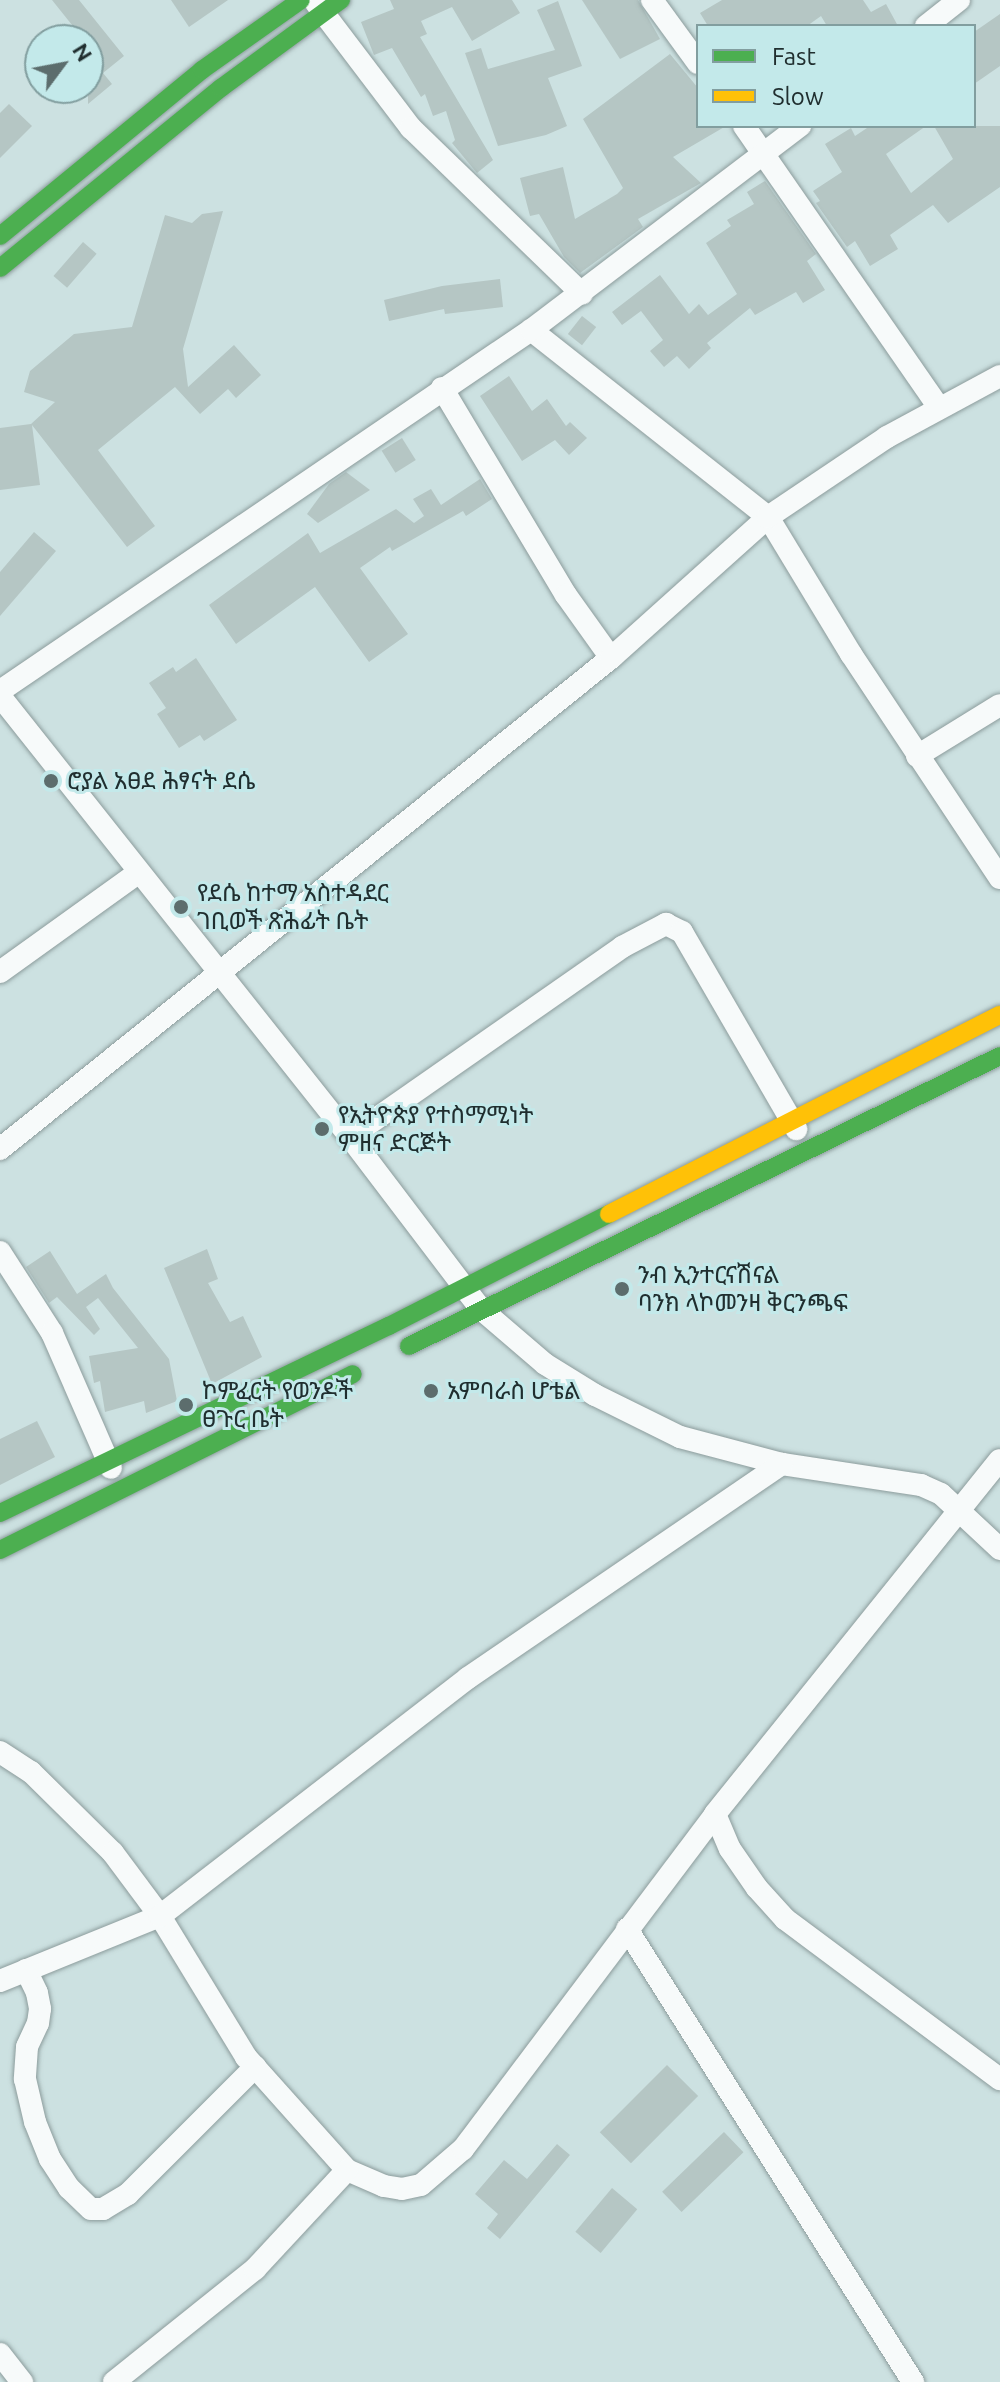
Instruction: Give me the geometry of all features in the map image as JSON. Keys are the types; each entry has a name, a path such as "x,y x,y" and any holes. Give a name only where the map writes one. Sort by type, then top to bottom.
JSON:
{"main road":[{"path":"0,236 202,70 301,0"},
{"path":"2,262 318,7 341,0"},
{"path":"0,1513 389,1326 1000,1015"},
{"path":"398,1352 1000,1056"},
{"path":"0,1550 370,1365"},
{"path":"220,1405 233,1434"}],"street":[{"path":"652,0 696,60"},
{"path":"929,24 959,0"},
{"path":"318,7 411,128 582,294"},
{"path":"746,128 939,408"},
{"path":"798,128 582,294 0,694 350,1137 482,1310 545,1364 595,1395 680,1437 782,1464 921,1485 941,1494 1000,1549"},
{"path":"531,330 768,517 917,756 1000,878"},
{"path":"0,1149 222,974 611,658 768,517 844,465 939,408 1000,376"},
{"path":"442,388 566,595 611,658"},
{"path":"917,756 1000,705"},
{"path":"0,972 139,872"},
{"path":"350,1137 622,947 666,924 682,932 809,1150"},
{"path":"0,1252 52,1333 121,1490"},
{"path":"0,1752 31,1772 113,1853 160,1916 255,2067 347,2170 384,2186 402,2189 421,2185 463,2149 715,1814 1000,1460"},
{"path":"0,1981 160,1916 468,1678 782,1464"},
{"path":"715,1814 730,1849 757,1888 785,1919 1000,2079"},
{"path":"627,1929 913,2382"},
{"path":"26,1970 37,1993 40,2009 38,2023 27,2047 25,2079 35,2122 50,2159 69,2188 91,2209 103,2209 128,2194 255,2067"},
{"path":"114,2382 255,2269 347,2170"},
{"path":"0,2354 22,2382"}],"building":[{"path":"52,0 79,0 98,24 71,24"},
{"path":"171,0 228,0 189,27"},
{"path":"390,0 512,0 520,13 472,41 452,7 421,21 427,34 420,37 493,160 477,173 452,143 455,140 446,111 433,116 425,94 421,97 392,48 374,55 361,22 394,9"},
{"path":"582,0 638,0 660,39 620,59"},
{"path":"722,0 863,0 871,12 886,4 897,24 826,24 821,16 810,24 707,24 700,13"},
{"path":"558,1 582,66 548,78 567,126 546,135 498,146 465,53 481,48 488,69 555,50 537,10"},
{"path":"1000,14 1000,66 976,83 976,31"},
{"path":"104,31 124,56 104,72"},
{"path":"670,54 696,86 696,128 723,128 673,157 701,183 638,219 643,227 580,273 564,257 539,214 530,216 520,178 563,167 575,219 617,194 623,188 583,119"},
{"path":"104,74 112,84 104,91"},
{"path":"9,104 32,126 0,158 0,113"},
{"path":"1000,126 1000,187 948,223 933,205 890,235 898,249 870,266 855,241 847,247 816,203 820,201 813,191 842,172 825,144 851,128 855,136 867,128 923,128 886,154 911,193 953,159 935,128"},
{"path":"765,181 816,254 807,261 825,290 803,303 796,292 755,315 750,308 707,343 711,348 689,369 677,356 664,367 650,351 663,340 641,311 622,325 612,312 660,275 689,314 699,304 708,315 737,294 706,243 731,226 727,220 754,204 747,192"},
{"path":"223,211 183,349 188,387 234,345 261,375 236,398 228,389 200,414 175,387 98,450 155,526 127,547 32,425 40,485 0,490 0,428 31,424 55,402 24,392 30,371 74,334 132,327 165,215 192,223 202,214"},
{"path":"83,242 97,254 67,288 53,276"},
{"path":"500,279 503,307 445,314 444,309 389,321 384,300 442,286"},
{"path":"582,316 596,327 582,345 568,334"},
{"path":"509,376 532,411 547,399 566,426 570,422 587,438 569,455 555,440 522,461 480,396"},
{"path":"402,438 416,460 395,473 382,451"},
{"path":"346,472 370,490 318,523 307,514 329,484"},
{"path":"480,479 492,499 466,516 463,511 392,551 390,547 360,568 408,634 369,662 315,587 236,644 209,605 308,533 320,553 396,509 414,523 424,516 413,499 431,489 441,505"},
{"path":"34,532 56,551 0,616 0,572"},
{"path":"196,658 237,720 204,741 200,735 179,748 157,714 166,708 149,683 173,667 176,672"},
{"path":"207,1249 218,1279 208,1283 230,1322 243,1316 262,1357 212,1384 164,1268"},
{"path":"50,1251 77,1294 106,1274 113,1288 169,1359 177,1401 146,1413 144,1401 105,1412 100,1381 94,1383 89,1356 138,1348 98,1298 86,1307 100,1329 94,1335 57,1297 49,1303 26,1267"},
{"path":"37,1421 55,1457 0,1485 0,1439"},
{"path":"667,2065 698,2096 631,2163 600,2132"},
{"path":"724,2132 743,2152 682,2212 662,2192"},
{"path":"557,2144 570,2155 500,2239 487,2228 498,2214 475,2194 504,2160 527,2179"},
{"path":"612,2188 637,2209 601,2253 575,2232"}],"traffic: fast":[{"path":"0,236 202,70 301,0"},
{"path":"0,268 221,88 341,0"},
{"path":"409,1346 1000,1056"},
{"path":"0,1513 389,1326 609,1214"},
{"path":"0,1550 353,1374"}],"traffic: slow":[{"path":"609,1214 1000,1015"}],"place":[{"name":"ሮያል አፀደ ሕፃናት ደሴ","path":"51,781"},
{"name":"የደሴ ከተማ አስተዳደር ገቢወች ጽሕፊት ቤት","path":"181,907"},
{"name":"የኢትዮጵያ የተስማሚነት ምዘና ድርጅት","path":"322,1129"},
{"name":"ንብ ኢንተርናሽናል ባንክ ላኮመንዛ ቅርንጫፍ","path":"622,1289"},
{"name":"አምባራስ ሆቴል","path":"431,1391"},
{"name":"ኮምፈርት የወንዶች ፀጉር ቤት","path":"186,1405"}]}
